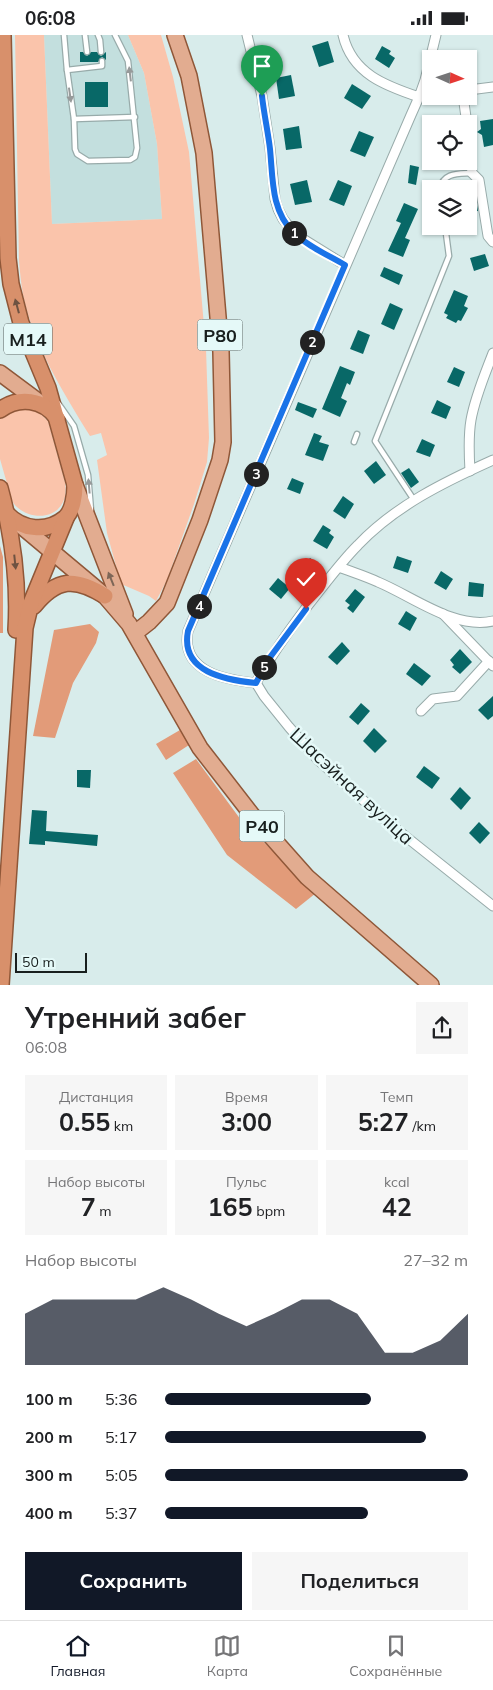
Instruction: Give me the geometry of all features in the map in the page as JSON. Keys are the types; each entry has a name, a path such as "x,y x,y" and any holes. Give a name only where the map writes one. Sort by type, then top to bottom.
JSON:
{"highway":[{"name":"М14","path":"3,35 8,258 11,284 21,323 48,388 52,413 75,485 75,497 66,518"},
{"path":"0,410 16,401 32,401 52,413"},
{"path":"0,489 7,514 16,564 18,605 0,875"},
{"path":"7,514 19,524 32,527 43,527 66,518"},
{"path":"0,985 23,647 27,615 66,518"},
{"path":"27,615 44,594 57,585 83,584 105,597"}],"main road":[{"name":"Р80","path":"132,629 158,613 167,603 200,520 224,442 221,353 204,153 189,76 175,35"},
{"path":"0,373 52,413"},
{"name":"Р40","path":"75,485 132,629 200,748 252,815 307,877 431,985"},
{"name":"Р40","path":"19,524 52,550 105,597 132,629"},
{"path":"123,609 137,617 158,613"}],"street":[{"path":"247,35 262,96 275,199 278,209 295,234 345,265"},
{"path":"343,35 350,53 366,74 382,84 422,96"},
{"path":"436,35 419,97 188,631 187,643 190,656 202,668 224,679 256,683 268,660 338,567 372,531 414,500 440,485 493,460"},
{"path":"478,89 493,87"},
{"path":"472,170 472,173 479,180 488,236 493,242"},
{"path":"470,471 469,435 471,419 475,402 493,353"},
{"path":"338,567 378,581 443,614 478,623 493,621"},
{"path":"421,711 433,699 457,696 491,664 443,614"},
{"name":"Шасэйная вуліца","path":"256,683 289,727 319,761 390,824 493,906"}],"lane":[{"path":"64,35 74,119 75,149 78,154 88,161 130,160 135,157 137,148 128,61 115,35"},
{"path":"85,35 87,52"},
{"path":"98,35 101,52"},
{"path":"67,70 102,66 102,61"},
{"path":"87,68 88,62"},
{"path":"74,119 135,117"},
{"path":"443,180 449,175 472,173"},
{"path":"414,500 375,441 449,256 446,235"},
{"path":"48,388 74,425 88,475 93,534"},
{"path":"354,442 357,434"}],"shaded area":[{"path":"15,35 44,35 52,224 162,219 157,144 144,73 128,35 161,35 173,77 189,152 206,349 209,438 207,462 194,504 167,580 156,601 121,584 107,533 97,460 107,455 101,433 90,436 50,368 34,332 23,295 19,261"},
{"path":"44,35 128,35 144,73 157,144 162,219 52,224"},
{"path":"14,407 36,409 48,421 66,490 63,502 52,513 38,516 30,514 17,507 12,501 0,459 0,417"},
{"path":"0,546 3,557 3,633 0,633"},
{"path":"90,624 99,632 96,643 73,683 55,738 33,736 54,630"},
{"path":"180,730 189,745 166,760 156,744"},
{"path":"196,759 241,820 316,893 296,909 227,855 173,773"}],"building":[{"path":"328,41 334,62 319,67 312,46"},
{"path":"382,46 391,51 389,54 395,58 389,68 375,59"},
{"path":"80,52 87,56 91,52 97,52 101,56 106,52 106,60 102,57 98,62 80,62"},
{"path":"291,75 295,96 279,99 276,78"},
{"path":"85,82 108,82 108,107 85,107"},
{"path":"352,84 371,96 362,109 344,98"},
{"path":"493,119 493,145 484,147 482,135 477,132 481,129 480,121"},
{"path":"299,126 302,148 286,150 283,129"},
{"path":"359,131 374,137 365,157 350,151"},
{"path":"410,165 419,167 416,185 408,183"},
{"path":"307,180 312,202 295,205 290,184"},
{"path":"338,180 352,186 344,206 329,200"},
{"path":"404,203 418,209 405,238 410,240 403,257 388,251 401,223 396,221"},
{"path":"485,254 489,266 474,271 470,258"},
{"path":"384,267 403,275 399,285 380,276"},
{"path":"454,290 468,296 464,306 468,308 461,321 458,320 456,323 446,318 448,315 444,313"},
{"path":"390,303 403,309 394,330 381,324"},
{"path":"358,330 370,335 363,354 350,349"},
{"path":"340,366 355,372 350,385 347,383 341,398 347,401 340,417 322,409"},
{"path":"454,367 465,372 459,387 447,382"},
{"path":"437,400 451,407 446,419 431,413"},
{"path":"298,402 317,409 313,418 295,410"},
{"path":"314,433 322,436 319,442 329,445 323,461 305,455"},
{"path":"422,439 435,445 430,457 416,452"},
{"path":"376,461 386,475 374,484 364,471"},
{"path":"409,468 419,482 411,488 401,473"},
{"path":"292,478 304,483 300,494 287,489"},
{"path":"343,496 354,504 345,519 333,511"},
{"path":"323,525 331,530 329,533 334,537 327,549 313,541"},
{"path":"397,556 412,561 408,573 393,568"},
{"path":"310,558 321,566 312,579 300,570"},
{"path":"441,571 453,579 446,590 434,583"},
{"path":"278,578 290,588 281,599 269,589"},
{"path":"469,582 484,584 483,597 468,596"},
{"path":"355,589 365,597 353,613 347,608 350,605 345,601"},
{"path":"406,611 417,618 410,631 398,624"},
{"path":"342,642 350,651 337,665 328,657"},
{"path":"460,649 472,662 460,674 452,667 454,665 450,660"},
{"path":"414,663 431,676 422,686 406,674"},
{"path":"493,696 493,716 488,720 478,710"},
{"path":"361,703 370,711 358,725 349,717"},
{"path":"374,728 387,741 375,753 363,741"},
{"path":"424,766 440,778 432,789 416,777"},
{"path":"77,770 91,770 90,788 77,787"},
{"path":"460,787 471,798 461,810 450,799"},
{"path":"32,810 47,811 46,831 98,835 97,846 45,841 45,845 29,844"},
{"path":"479,822 490,833 480,844 469,833"}],"route":[{"path":"262,96 275,199 278,209 288,227 295,234 345,265 188,631 187,643 190,656 202,668 224,679 256,683 268,660 306,609"}]}
